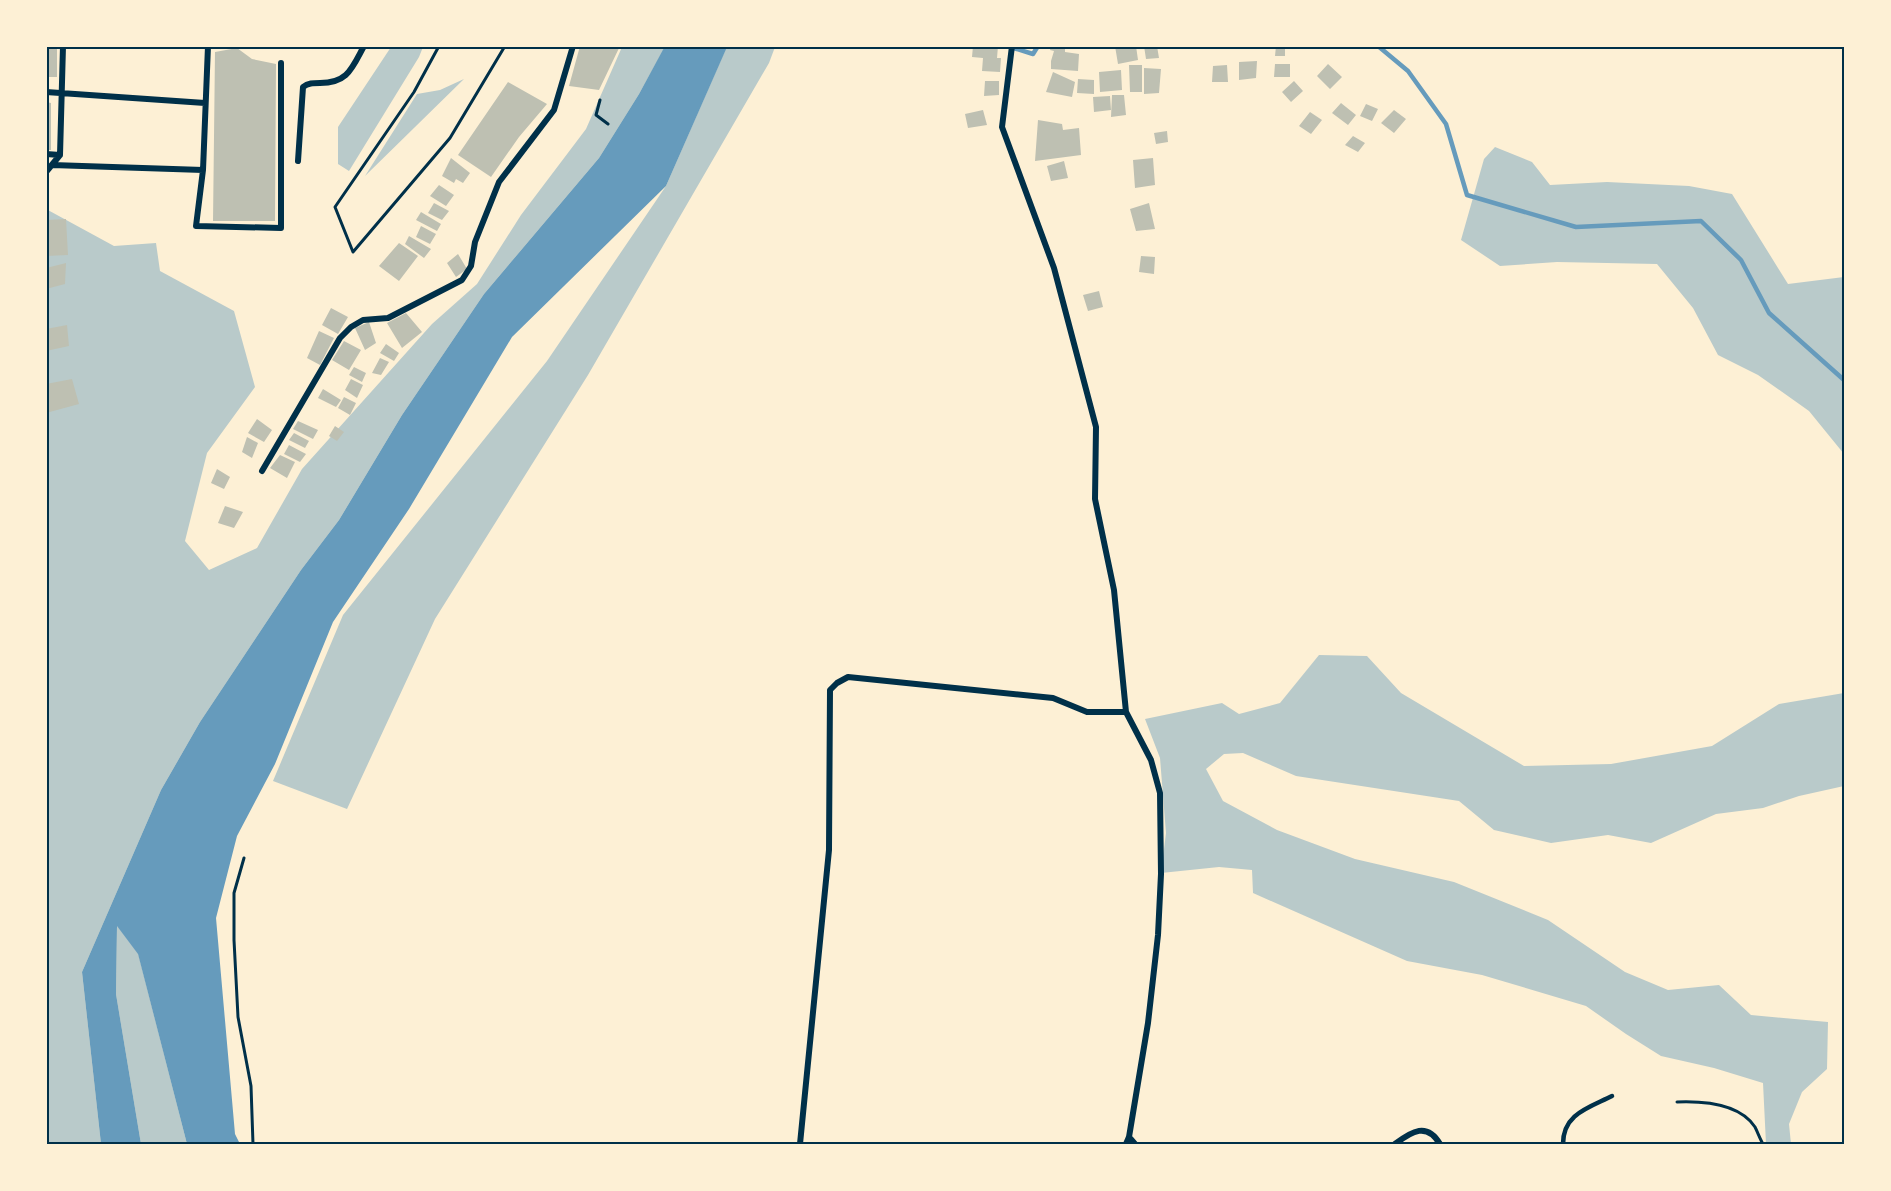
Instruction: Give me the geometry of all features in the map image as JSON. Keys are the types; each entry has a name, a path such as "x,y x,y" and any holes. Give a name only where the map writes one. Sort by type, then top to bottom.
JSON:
{"street":[{"path":"46,172 60,155 63,46"},
{"path":"208,46 203,170 195,226 280,228 280,63"},
{"path":"298,161 303,87 307,83 334,83 341,80 353,67 364,46"},
{"path":"262,471 340,338 351,327 363,320 388,318 462,280 467,275 475,242 499,182 554,110 573,46"},
{"path":"1012,46 1002,127 1054,268 1097,430 1095,499 1114,590 1126,712 1151,759 1160,793 1158,936 1148,1023 1126,1144"},
{"path":"46,92 205,103"},
{"path":"46,154 60,155"},
{"path":"51,165 203,170"},
{"path":"800,1144 829,850 830,690 848,676 1053,698 1088,712 1126,712"},
{"path":"1395,1144 1407,1135 1418,1131 1428,1131 1440,1144"},
{"path":"1129,1137 1135,1144"}],"lane":[{"path":"1563,1144 1563,1133 1569,1121 1578,1113 1612,1096"}],"path":[{"path":"440,46 414,92 335,207 353,252 450,138 505,46"},
{"path":"600,100 596,115 608,124"},
{"path":"244,858 234,893 235,963 238,1017 251,1086 254,1144"},
{"path":"1677,1102 1700,1101 1733,1109 1754,1125 1763,1144"}],"shaded area":[{"path":"727,46 775,47 769,63 588,375 435,619 347,809 273,781 343,615 547,361 666,186"},
{"path":"391,47 423,47 349,171 338,164 338,127"},
{"path":"622,47 665,47 599,158 484,294 402,415 339,520 301,570 200,722 161,790 82,972 101,1144 47,1144 46,209 114,246 156,243 160,271 234,311 255,387 207,453 185,541 209,570 257,548 302,469 432,324 477,284 521,215 586,129"},
{"path":"464,79 365,176 417,94 440,90"},
{"path":"1495,147 1532,162 1550,185 1607,182 1689,186 1732,194 1788,284 1844,277 1844,454 1809,411 1758,375 1718,355 1693,308 1657,264 1557,262 1500,266 1461,240 1484,159"},
{"path":"1319,655 1367,656 1401,693 1524,766 1611,764 1712,746 1779,704 1844,693 1844,786 1799,796 1763,808 1716,814 1651,843 1608,835 1551,843 1494,830 1459,801 1296,776 1243,753 1224,754 1206,769 1223,801 1277,830 1355,859 1454,882 1548,920 1625,972 1668,990 1719,985 1751,1015 1828,1022 1827,1069 1802,1092 1789,1124 1791,1144 1766,1144 1763,1083 1714,1068 1661,1056 1586,1006 1482,975 1407,961 1253,893 1252,870 1219,867 1161,873 1166,833 1160,758 1145,719 1222,703 1239,714 1280,703"},
{"path":"117,925 138,953 187,1144 141,1144 116,994"}],"water":[{"path":"665,46 727,47 666,186 512,337 409,509 333,622 275,764 237,836 216,918 235,1134 240,1144 187,1144 138,954 117,926 116,994 141,1144 101,1144 82,972 161,790 200,722 301,570 339,520 402,415 484,294 599,158 639,94"}],"building":[{"path":"46,46 57,46 57,77 46,77"},
{"path":"580,46 620,46 599,90 569,86"},
{"path":"973,46 998,46 997,58 1001,58 1000,72 982,71 983,58 972,57"},
{"path":"1051,46 1065,46 1065,52 1079,54 1078,71 1051,69 1054,51 1050,50"},
{"path":"1115,46 1136,46 1138,60 1118,64"},
{"path":"1144,46 1157,46 1159,58 1146,59"},
{"path":"1276,46 1285,46 1285,56 1275,56"},
{"path":"237,48 252,59 276,64 275,221 213,221 215,52"},
{"path":"1257,61 1256,78 1239,80 1239,62"},
{"path":"1275,64 1290,64 1290,77 1274,77"},
{"path":"1328,64 1342,77 1330,89 1317,76"},
{"path":"1129,65 1142,65 1142,92 1130,92"},
{"path":"1227,65 1228,82 1212,82 1213,66"},
{"path":"1144,68 1161,69 1159,93 1144,94"},
{"path":"1121,70 1122,90 1100,92 1099,72"},
{"path":"1053,72 1075,82 1072,97 1046,92"},
{"path":"1078,79 1094,80 1094,94 1077,93"},
{"path":"985,81 999,81 999,95 984,96"},
{"path":"1294,81 1303,91 1291,102 1282,92"},
{"path":"508,82 547,104 519,137 491,177 458,155"},
{"path":"1112,95 1124,95 1126,115 1111,117"},
{"path":"1110,96 1111,110 1094,112 1093,97"},
{"path":"46,102 51,103 51,150 46,150"},
{"path":"1341,103 1356,115 1348,125 1332,113"},
{"path":"1366,104 1378,109 1372,121 1360,116"},
{"path":"983,110 987,125 968,128 965,114"},
{"path":"1394,110 1406,119 1394,133 1381,123"},
{"path":"1310,112 1322,120 1311,134 1299,126"},
{"path":"1038,120 1062,124 1063,130 1079,128 1081,155 1035,161"},
{"path":"1167,131 1168,142 1156,144 1154,133"},
{"path":"1353,136 1365,143 1358,152 1345,145"},
{"path":"451,158 470,173 463,183 456,179 454,183 442,176"},
{"path":"1153,158 1155,185 1135,188 1133,160"},
{"path":"1064,161 1068,178 1051,181 1047,166"},
{"path":"439,185 454,195 446,206 430,196"},
{"path":"434,203 449,211 442,220 428,213"},
{"path":"1149,203 1155,229 1136,231 1130,209"},
{"path":"421,212 441,224 437,231 416,220"},
{"path":"66,219 68,255 46,256 46,220"},
{"path":"421,226 436,234 430,244 416,237"},
{"path":"409,236 431,249 424,258 405,244"},
{"path":"399,243 418,256 399,281 379,266"},
{"path":"458,254 467,269 456,277 447,263"},
{"path":"1141,256 1155,257 1154,274 1139,272"},
{"path":"66,263 65,284 46,289 46,268"},
{"path":"1099,291 1103,307 1088,311 1083,295"},
{"path":"331,308 348,317 338,334 322,325"},
{"path":"406,313 422,332 402,348 387,323"},
{"path":"369,322 376,343 365,350 355,328"},
{"path":"67,325 69,346 46,351 46,329"},
{"path":"319,331 334,338 320,365 307,358"},
{"path":"344,341 361,350 349,370 332,360"},
{"path":"386,344 399,353 394,361 380,353"},
{"path":"380,358 389,362 381,375 372,373"},
{"path":"354,367 366,373 362,382 349,375"},
{"path":"72,379 79,404 46,413 46,384"},
{"path":"351,379 363,385 357,398 345,390"},
{"path":"323,389 341,400 336,407 318,398"},
{"path":"344,397 356,403 350,415 338,408"},
{"path":"257,419 272,430 264,442 248,433"},
{"path":"298,421 318,430 313,439 293,429"},
{"path":"335,426 344,432 337,441 329,436"},
{"path":"294,433 309,441 305,448 289,440"},
{"path":"247,437 258,443 252,458 242,452"},
{"path":"289,445 306,454 300,462 284,454"},
{"path":"280,455 295,462 287,478 270,468"},
{"path":"217,469 230,477 224,489 211,483"},
{"path":"225,506 243,512 234,528 218,523"}],"waterway":[{"path":"1007,46 1033,54 1038,46"},
{"path":"1378,46 1408,71 1446,124 1467,195 1576,227 1701,221 1741,260 1769,313 1844,380"}]}
